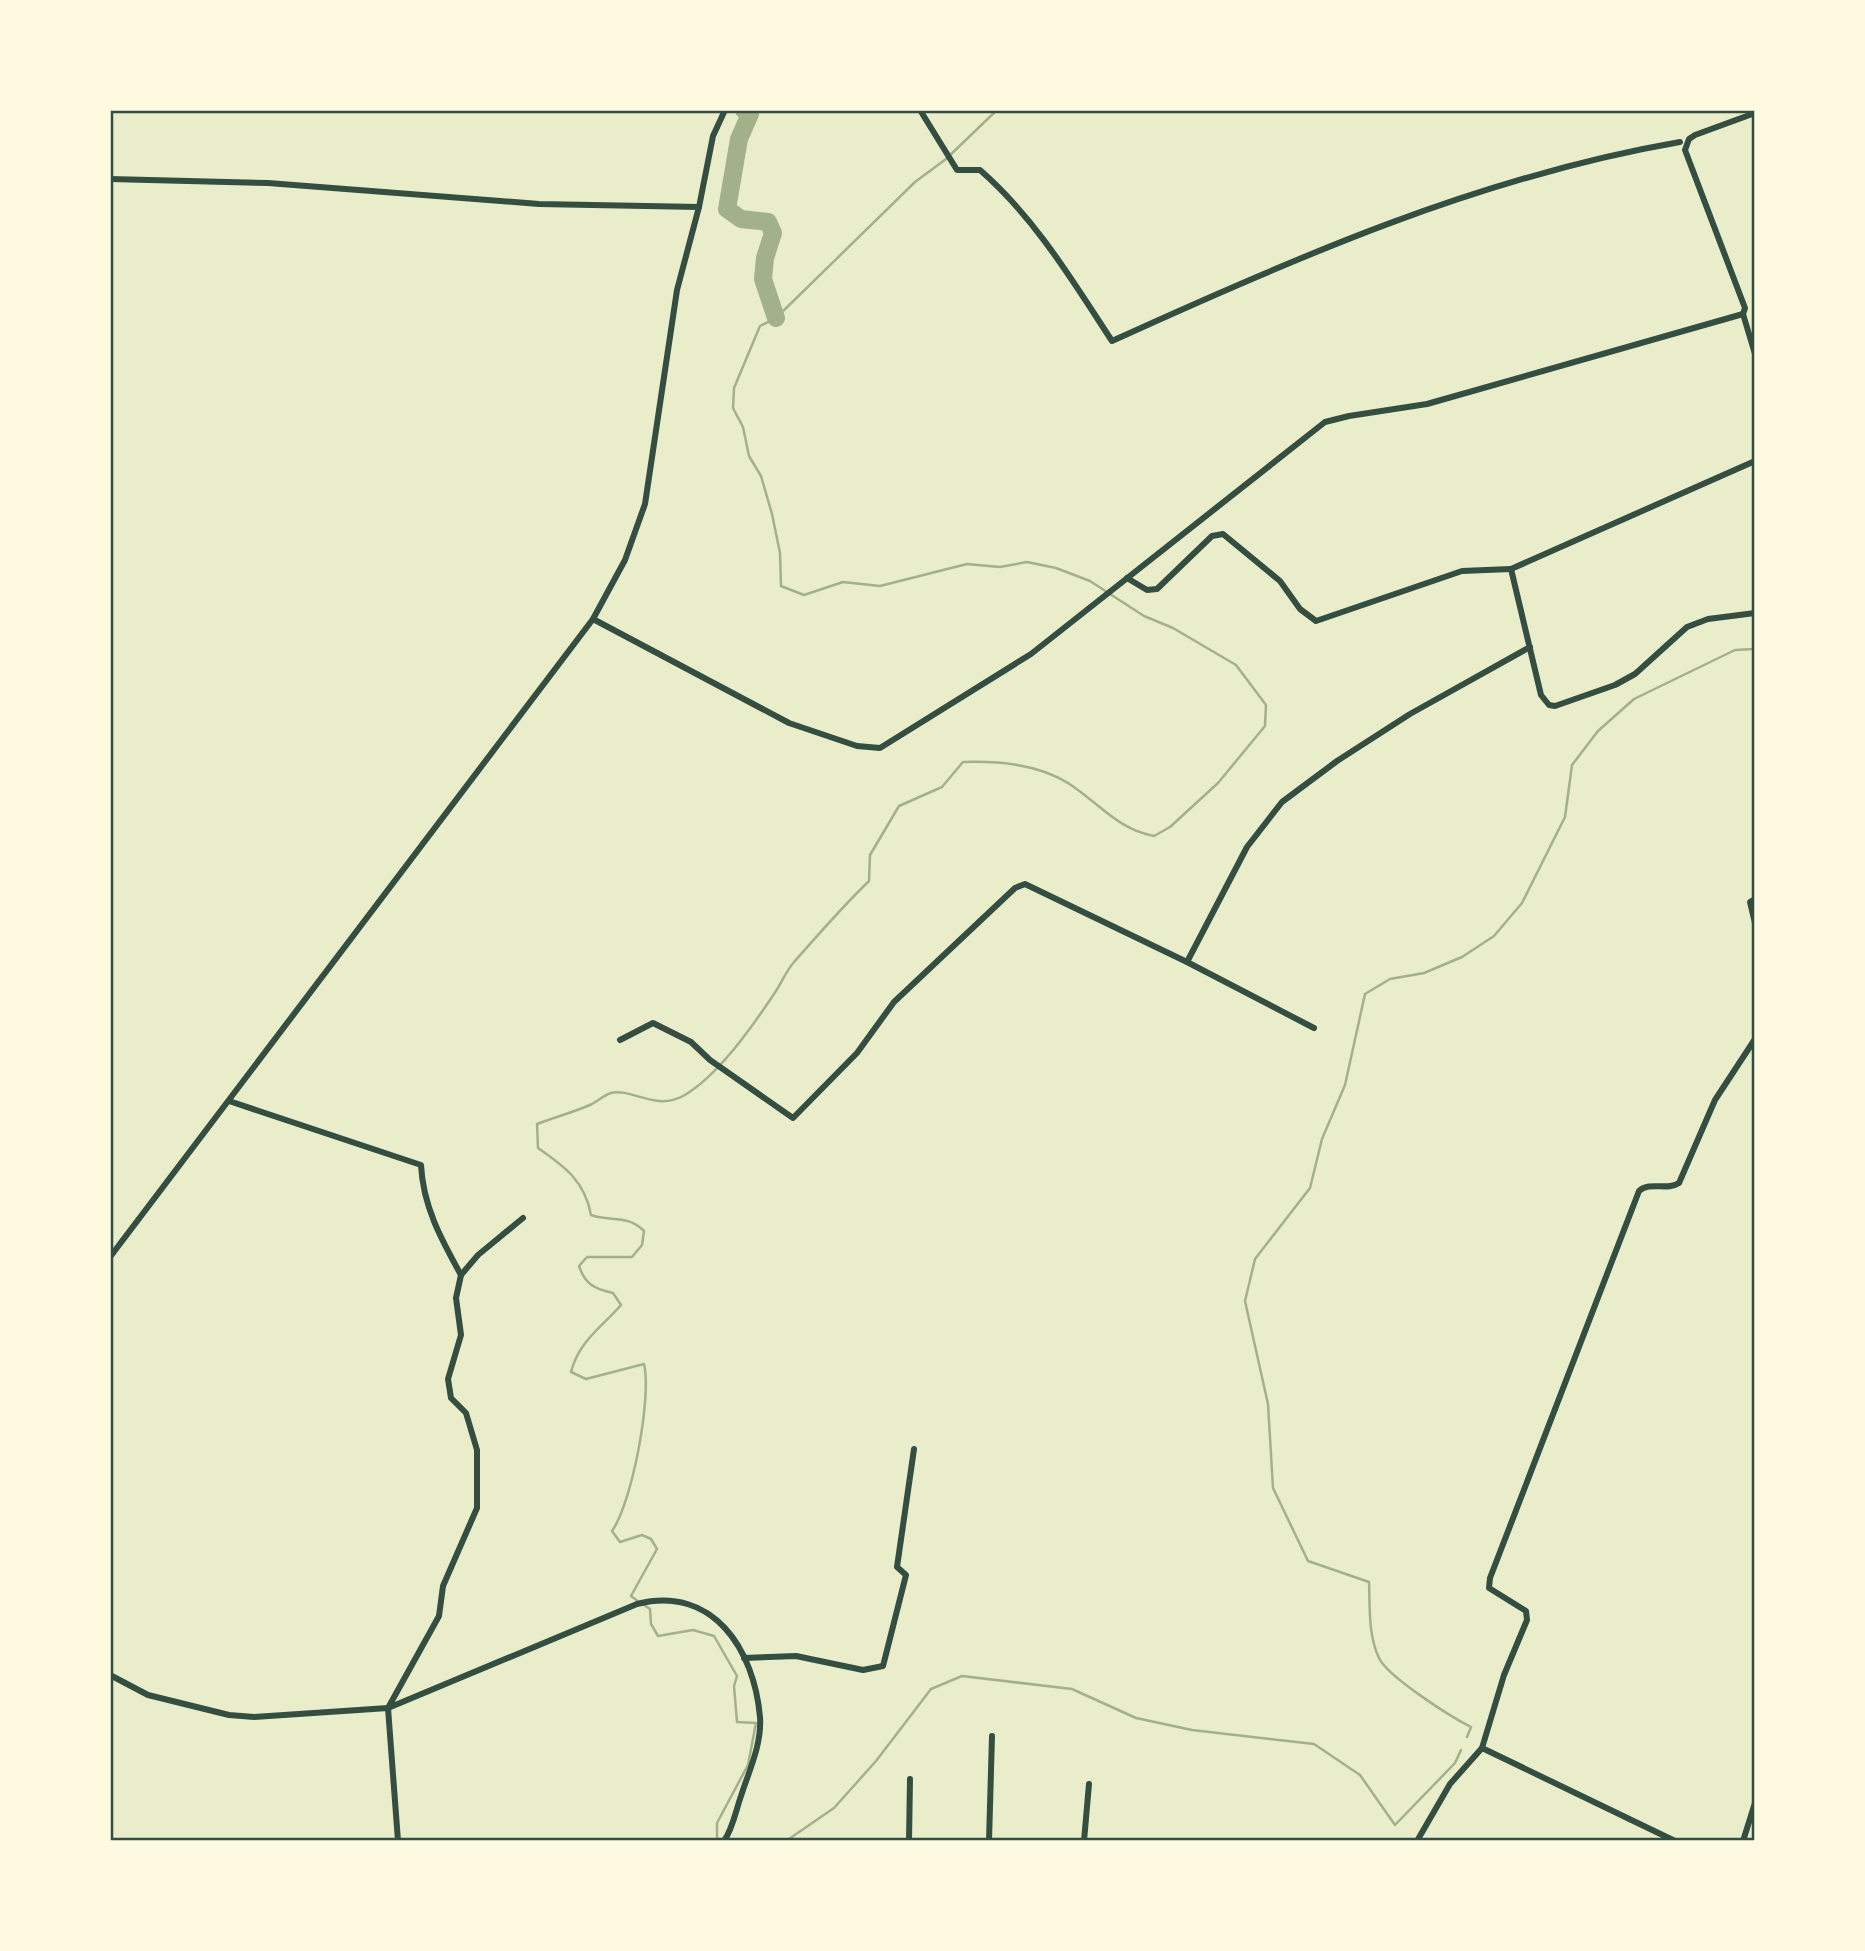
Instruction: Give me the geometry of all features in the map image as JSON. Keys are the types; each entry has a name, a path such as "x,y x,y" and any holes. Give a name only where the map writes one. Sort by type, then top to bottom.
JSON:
{"street":[{"path":"920,110 957,170 980,170 1003,190 1039,232 1112,341 1383,226 1496,186 1609,155 1680,142"},
{"path":"110,1258 593,618 625,560 645,504 677,290 699,207 713,136 724,111"},
{"path":"1755,113 1695,135 1689,139 1685,150 1745,309 1743,314 1755,354"},
{"path":"110,179 268,183 539,204 699,207"},
{"path":"593,618 789,723 857,747 880,748 1031,654 1325,422 1427,404 1743,314"},
{"path":"1127,579 1147,590 1157,589 1212,536 1223,534 1280,581 1300,609 1316,621 1462,571 1511,569 1755,461"},
{"path":"1511,569 1541,695 1545,704 1555,706 1615,685 1635,674 1687,627 1708,619 1755,613"},
{"path":"1186,962 1247,847 1282,802 1337,761 1410,714 1530,647"},
{"path":"620,1040 653,1023 691,1042 710,1060 793,1118 857,1053 894,1002 1020,885 1031,885 1314,1028"},
{"path":"1755,899 1750,902 1755,923"},
{"path":"1418,1841 1450,1784 1482,1748 1504,1675 1528,1616 1522,1607 1492,1591 1490,1578 1639,1191 1645,1187 1675,1186 1679,1183 1714,1100 1755,1039"},
{"path":"229,1101 421,1165 426,1203 438,1234 460,1275"},
{"path":"398,1841 388,1709 439,1616 443,1586 477,1508 477,1450 466,1412 451,1398 448,1379 460,1335 456,1298 460,1275 478,1255 523,1218"},
{"path":"744,1658 796,1656 863,1670 883,1666 906,1575 897,1567 915,1449"},
{"path":"110,1675 148,1695 229,1716 388,1709 637,1604 649,1601 700,1608 717,1618 729,1630 744,1658 760,1718 759,1737 724,1841"},
{"path":"989,1841 992,1736"},
{"path":"1482,1748 1673,1840"},
{"path":"908,1841 909,1779"},
{"path":"1084,1841 1089,1784"},
{"path":"1743,1841 1755,1803"}],"waterway":[{"path":"744,110 750,114 739,139 727,209 741,219 768,222 773,233 765,258 763,279 776,318"},
{"path":"639,1602 631,1596 657,1549 651,1539 642,1535 620,1542 612,1531 627,1498 643,1424 646,1380 644,1364 586,1379 571,1372 585,1343 621,1305 613,1293 601,1290 587,1281 579,1266 587,1257 632,1257 642,1245 644,1231 625,1220 591,1215 584,1193 572,1176 538,1148 537,1124 585,1107 611,1093 627,1093 663,1101 673,1100 696,1088 745,1036 788,969 869,881 870,855 899,806 942,787 963,762 1004,763 1044,772 1068,783 1129,828 1154,836 1170,827 1218,783 1265,726 1266,705 1236,665 1173,628 1144,616 1090,581 1056,568 1027,562 1000,567 967,564 880,586 843,582 804,595 781,586 780,553 772,514 761,476 749,456 743,427 733,408 734,388 760,326 776,318 915,182 946,159 997,110"},
{"path":"1467,1737 1471,1727 1421,1696 1385,1666 1373,1640 1369,1582 1308,1561 1273,1488 1268,1404 1245,1301 1255,1259 1310,1188 1322,1139 1345,1085 1365,994 1390,979 1424,973 1462,957 1494,936 1522,903 1565,817 1572,765 1598,731 1634,699 1735,650 1755,649"},
{"path":"644,1605 650,1609 651,1624 658,1636 693,1630 714,1636 737,1676 734,1686 737,1722 756,1723 748,1765 717,1823 717,1841"},
{"path":"786,1841 834,1808 876,1761 931,1689 962,1676 1072,1689 1136,1718 1192,1730 1314,1744 1360,1775 1395,1825 1455,1763 1461,1750"}]}
